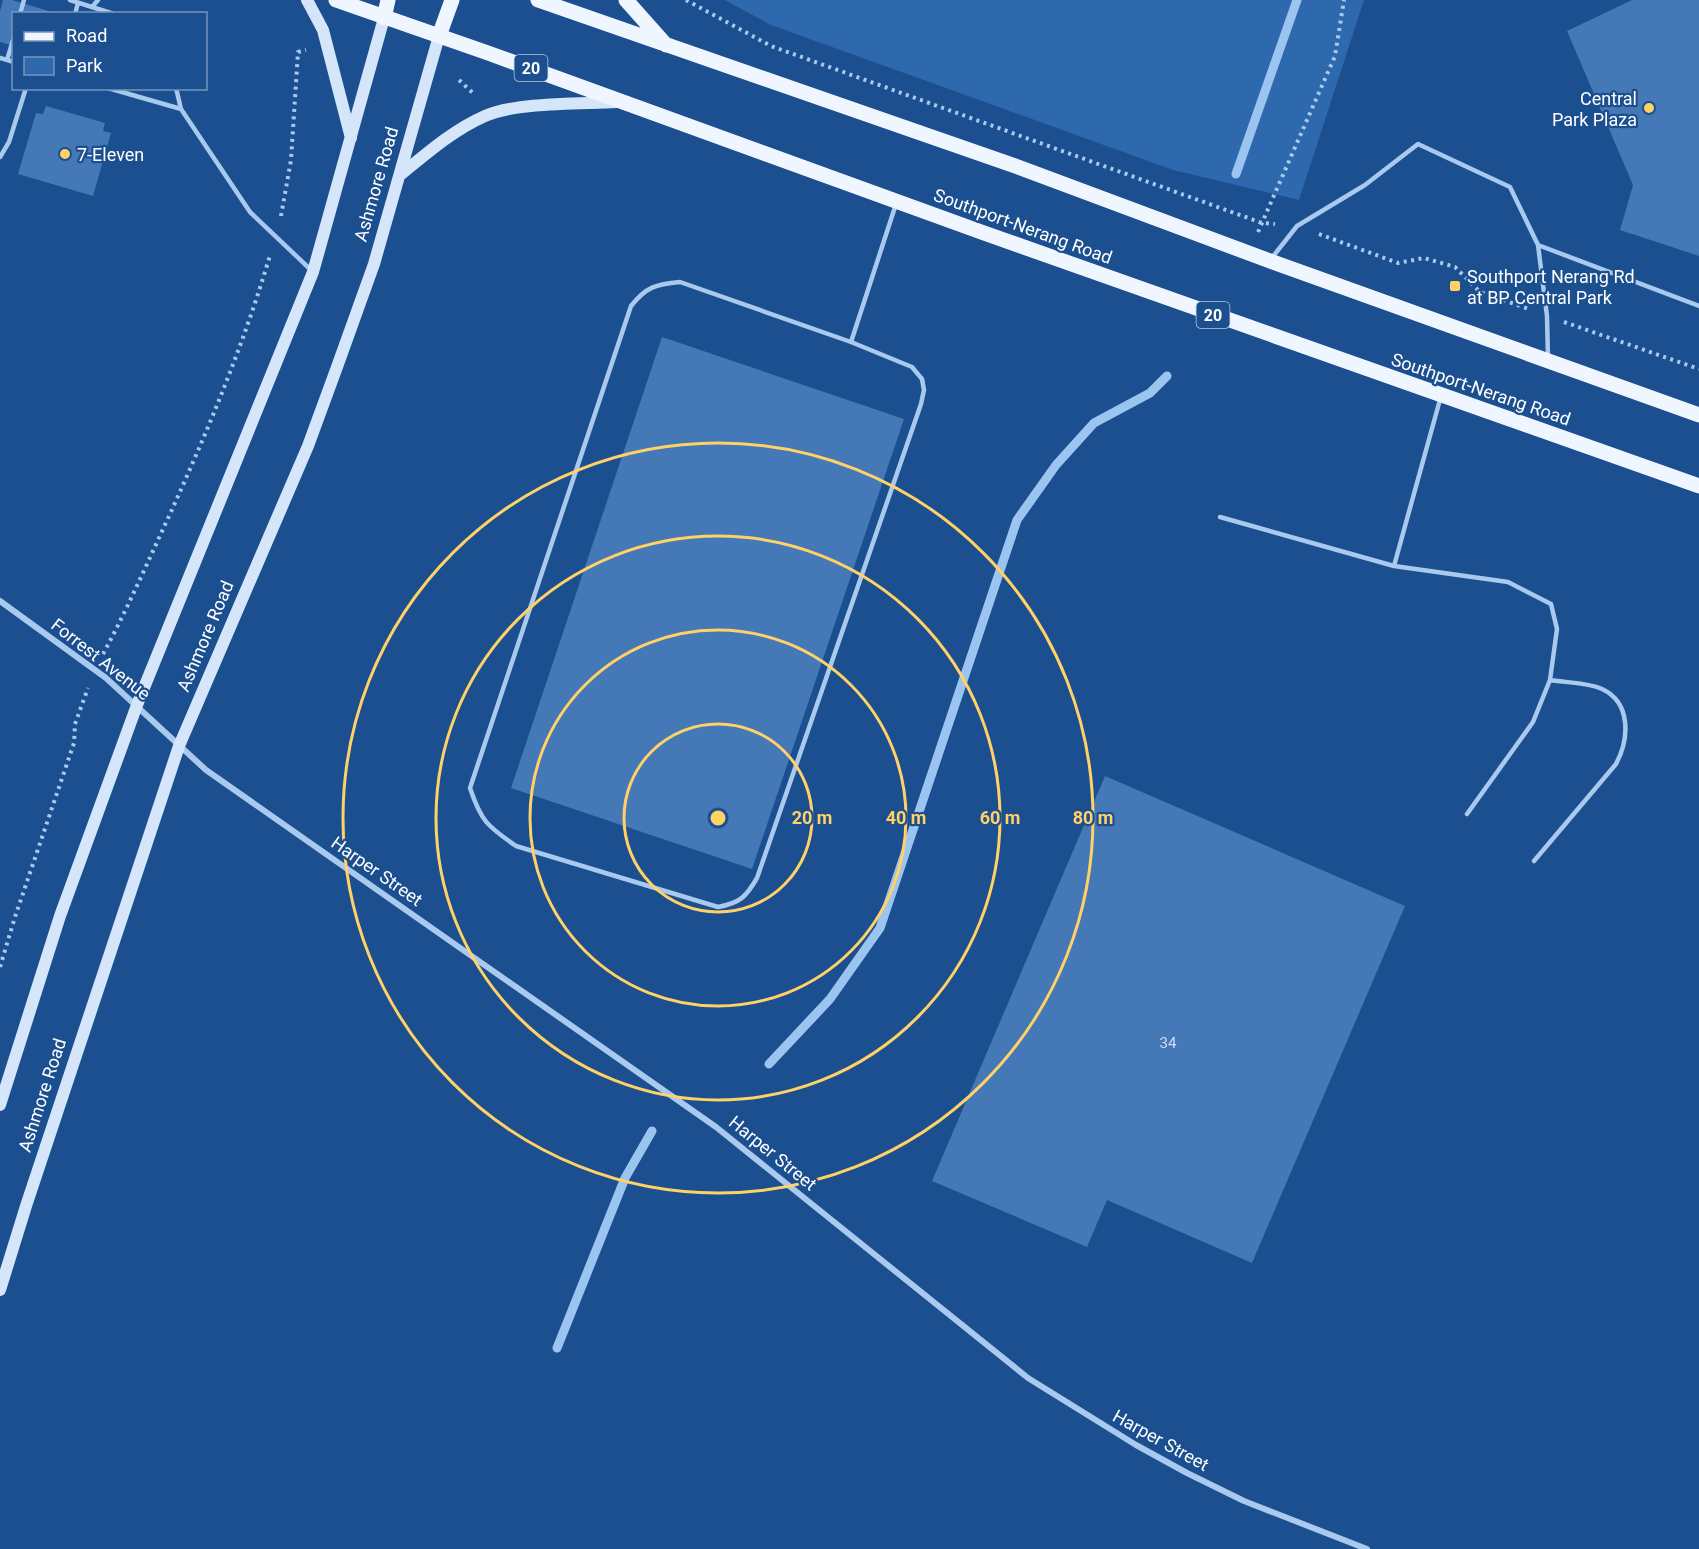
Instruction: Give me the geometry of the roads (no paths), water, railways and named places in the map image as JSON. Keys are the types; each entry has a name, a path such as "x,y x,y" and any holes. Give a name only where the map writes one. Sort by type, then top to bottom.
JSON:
{"main road":[{"path":"307,0 327,45 351,139"},
{"name":"Southport-Nerang Road","path":"336,0 1441,396 1699,486"},
{"name":"Ashmore Road","path":"0,1105 60,916 137,705 313,272 388,0"},
{"name":"Ashmore Road","path":"0,1290 29,1196 179,746 308,446 374,264 439,36 452,0"},
{"path":"538,0 667,47 1007,163 1270,261 1699,415"},
{"path":"627,0 667,47"},
{"path":"399,176 452,134 487,115 524,106 623,102"}],"street":[{"name":"Forrest Avenue","path":"0,601 94,670 137,705 179,746"},
{"name":"Harper Street","path":"179,746 206,770 716,1126 1028,1378 1136,1445 1244,1502 1367,1549"}],"lane":[{"path":"70,0 108,12"},
{"path":"92,7 98,0"},
{"path":"76,12 78,3"},
{"path":"7,60 12,44"},
{"path":"0,58 12,61"},
{"path":"0,157 9,142 25,90"},
{"path":"114,90 182,109"},
{"path":"177,90 182,109 250,212 313,272"},
{"path":"1270,261 1297,226 1365,185 1418,144 1510,187 1538,244 1547,316 1548,362"},
{"path":"851,342 896,201"},
{"path":"1538,244 1699,306"},
{"path":"680,282 851,342 912,367 922,379 924,390 757,878 748,894 734,904 718,907 516,846 495,831 478,813 470,788 631,306 642,292 659,284 680,282"},
{"path":"1395,566 1441,396"},
{"path":"1220,517 1395,566 1508,582 1551,604 1557,629 1550,680 1533,722 1467,814"},
{"path":"1534,861 1616,764 1624,750 1626,734 1620,705 1605,690 1594,686 1550,680"}],"waterway":[{"path":"1236,174 1297,0"},
{"path":"769,1064 830,999 880,928 1017,520 1056,465 1094,423 1150,393 1167,376"},
{"path":"557,1348 625,1178 652,1131"}],"place":[{"name":"Central Park Plaza","path":"1649,108"},
{"name":"7-Eleven","path":"65,154"},
{"name":"Southport Nerang Rd at BP Central Park","path":"1455,286"}]}
